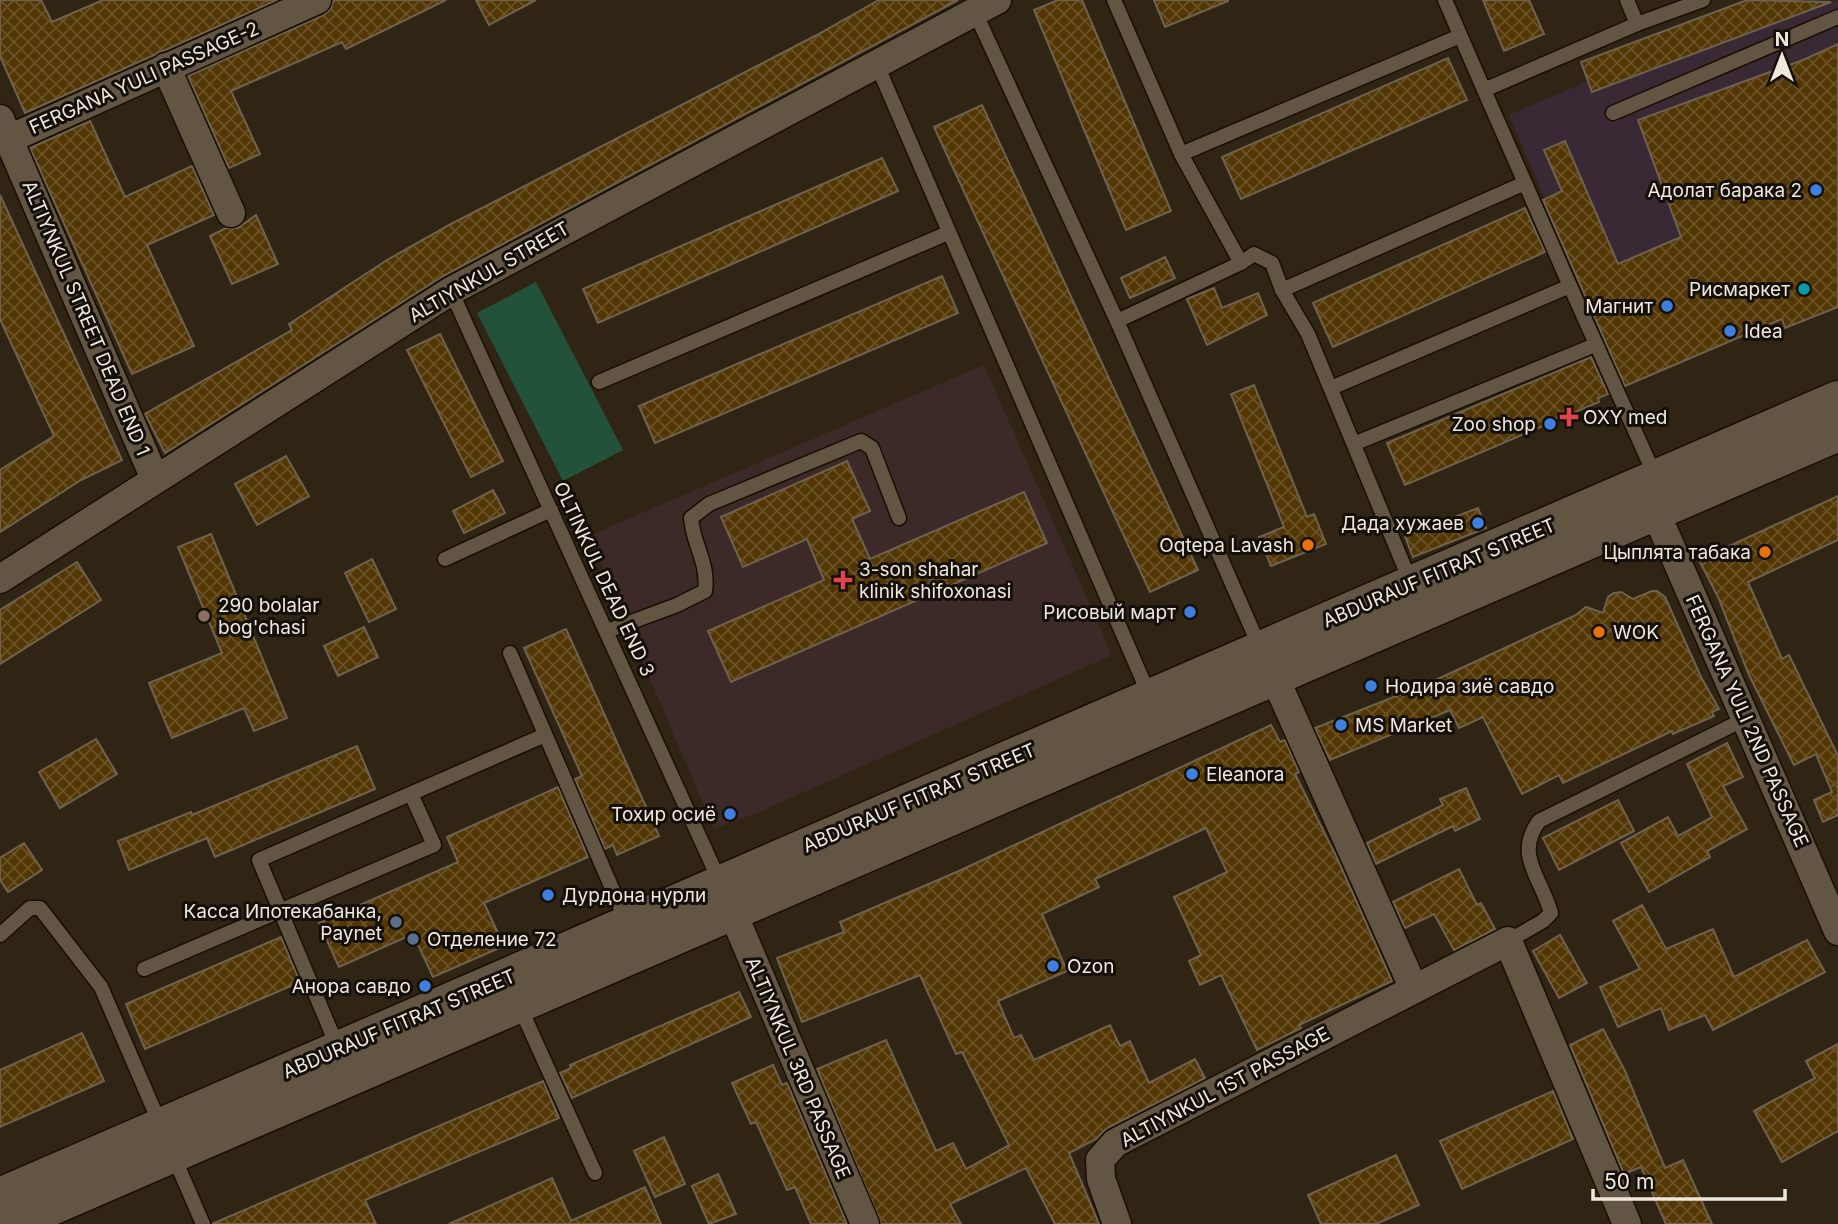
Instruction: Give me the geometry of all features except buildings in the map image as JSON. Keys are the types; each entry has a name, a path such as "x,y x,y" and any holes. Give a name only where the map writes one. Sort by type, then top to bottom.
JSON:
{"main road":[{"name":"ABDURAUF FITRAT STREET","path":"10,1224 339,1050 628,925 726,898 1267,663 1651,492 1838,400"},
{"name":"ABDURAUF FITRAT STREET","path":"0,1197 167,1140 519,1003 726,898 1151,698 1267,663 1412,585 1651,492 1838,432"}],"street":[{"name":"FERGANA YULI PASSAGE-2","path":"5,129 166,67 317,0"},
{"name":"ALTIYNKUL STREET","path":"0,579 451,291 534,244 986,6"},
{"path":"166,67 231,213"},
{"name":"ALTIYNKUL STREET DEAD END 1","path":"5,129 155,479"},
{"name":"FERGANA YULI 2ND PASSAGE","path":"1651,492 1838,931"},
{"path":"1267,663 1414,989"},
{"name":"ALTIYNKUL 3RD PASSAGE","path":"726,898 866,1224"},
{"path":"1508,941 1627,1224"},
{"name":"ALTIYNKUL 1ST PASSAGE","path":"1117,1224 1101,1179 1100,1160 1115,1143 1508,941"}],"lane":[{"path":"1114,0 1181,154 1241,263"},
{"path":"1445,0 1595,345 1651,492"},
{"path":"1627,0 1637,24"},
{"path":"1484,90 1637,24 1703,0"},
{"path":"986,6 1117,321 1267,663"},
{"path":"1613,113 1838,17"},
{"path":"1181,154 1460,36"},
{"path":"877,65 1151,698"},
{"path":"1282,290 1525,183"},
{"path":"599,382 948,233"},
{"path":"1117,321 1241,263 1254,254 1272,263 1282,290 1308,334 1356,443 1412,585"},
{"path":"1331,388 1570,286"},
{"name":"OLTINKUL DEAD END 3","path":"451,291 726,898"},
{"path":"1356,443 1595,345"},
{"path":"607,631 677,605 705,591 708,572 693,538 691,518 709,504 861,441 872,448 899,518"},
{"path":"445,559 551,510"},
{"path":"510,653 628,925"},
{"path":"1508,941 1544,921 1550,913 1528,854 1527,837 1539,821 1746,718"},
{"path":"339,1050 259,860 545,735"},
{"path":"145,969 434,845 411,794"},
{"path":"0,935 30,908 40,908 101,987 203,1224"},
{"path":"519,1003 595,1173"}],"shaded area":[{"path":"1747,0 1797,0 1802,13 1838,0 1838,240 1613,266 1577,274 1509,115 1588,81 1581,62"},
{"name":"3-son shahar klinik shifoxonasi","path":"984,365 1112,655 757,813 714,829 589,536"}],"green space":[{"path":"536,282 623,450 563,481 477,313"}],"place":[{"name":"Адолат барака 2","path":"1816,190"},
{"name":"Рисмаркет","path":"1804,289"},
{"name":"Магнит","path":"1667,306"},
{"name":"Idea","path":"1730,331"},
{"name":"OXY med","path":"1569,417"},
{"name":"Zoo shop","path":"1550,424"},
{"name":"Дада хужаев","path":"1478,523"},
{"name":"Oqtepa Lavash","path":"1308,545"},
{"name":"Цыплята табака","path":"1765,552"},
{"name":"3-son shahar klinik shifoxonasi","path":"843,580"},
{"name":"Рисовый март","path":"1190,612"},
{"name":"290 bolalar bog'chasi","path":"204,616"},
{"name":"WOK","path":"1599,632"},
{"name":"Нодира зиё савдо","path":"1371,686"},
{"name":"MS Market","path":"1341,725"},
{"name":"Eleanora","path":"1192,774"},
{"name":"Тохир осиё","path":"730,814"},
{"name":"Дурдона нурли","path":"548,895"},
{"name":"Касса Ипотекабанка, Paynet","path":"396,922"},
{"name":"Отделение 72","path":"413,939"},
{"name":"Ozon","path":"1053,966"},
{"name":"Анора савдо","path":"425,986"}]}
